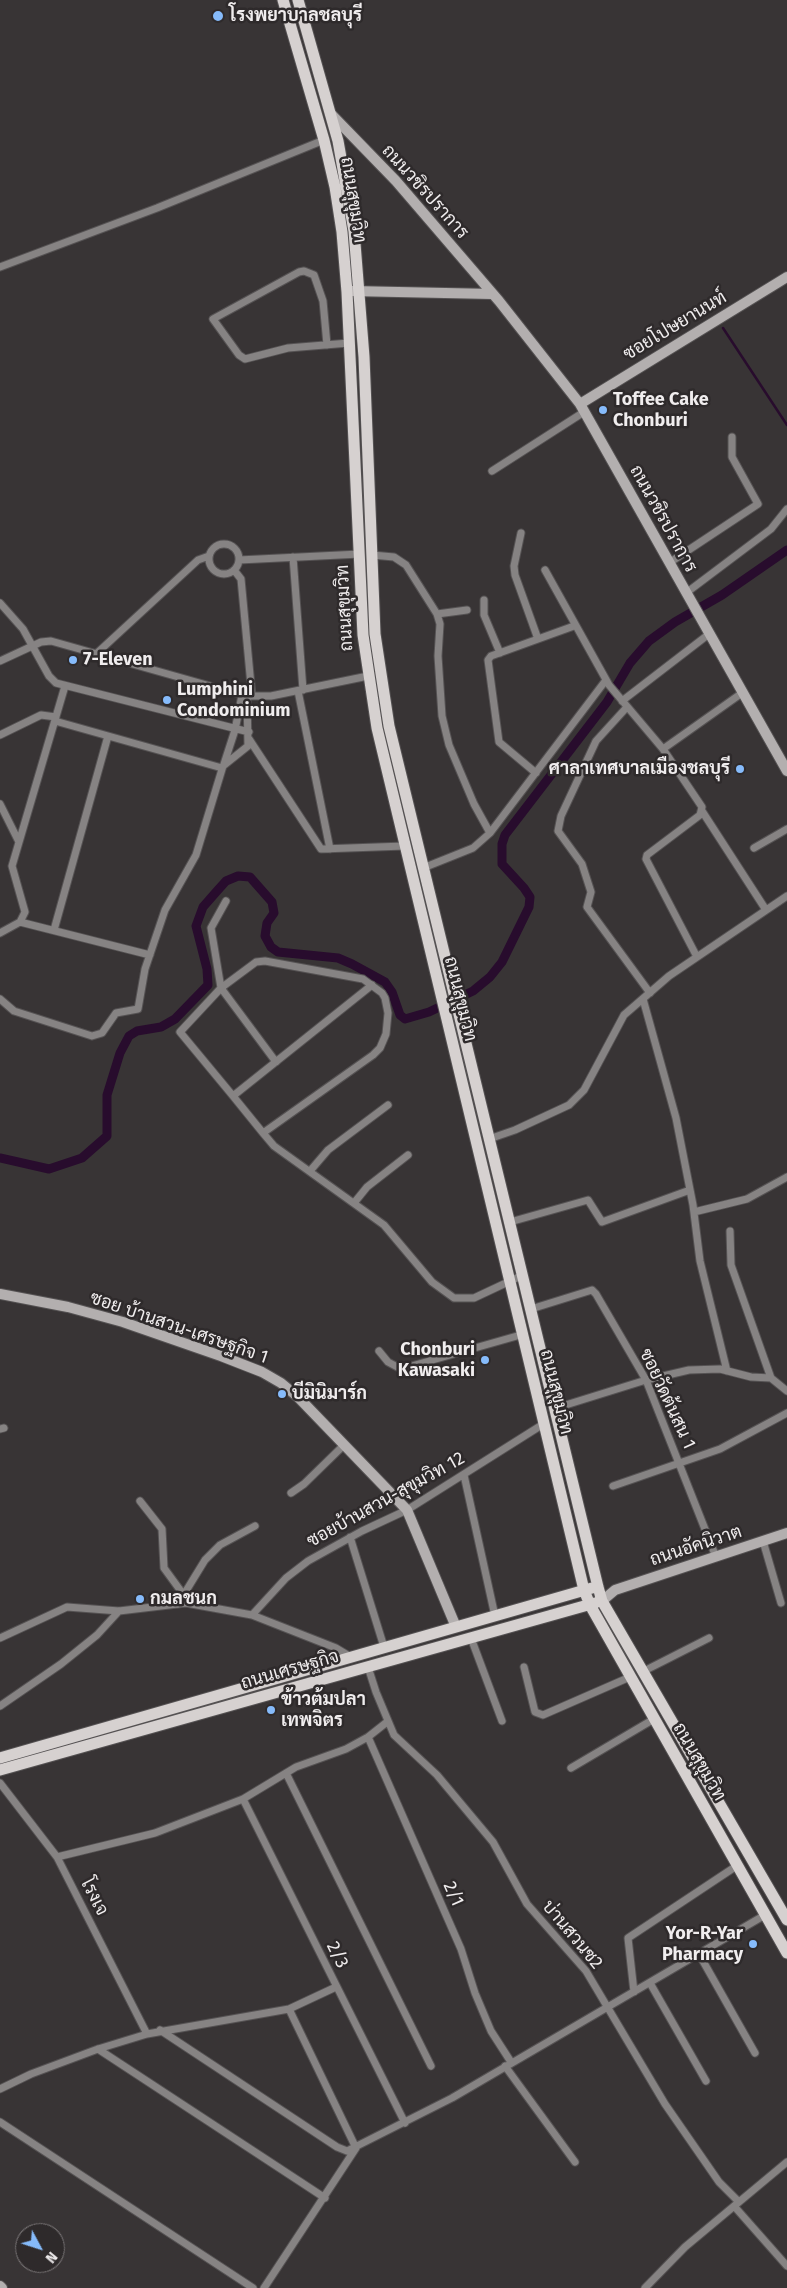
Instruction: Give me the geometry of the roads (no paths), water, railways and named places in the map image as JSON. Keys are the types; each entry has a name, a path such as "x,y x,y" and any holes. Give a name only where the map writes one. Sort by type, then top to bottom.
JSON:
{"main road":[{"name":"ถนนสุขุมวิท","path":"283,0 324,140 335,187 342,232 347,292 363,635 377,728 584,1590 590,1605 630,1678 787,1953"},
{"name":"ถนนสุขุมวิท","path":"298,0 331,114 347,185 360,291 375,634 389,726 598,1587 602,1600 787,1920"},
{"path":"425,928 437,925"},
{"name":"ถนนเศรษฐกิจ","path":"0,1758 598,1587"},
{"name":"ถนนเศรษฐกิจ","path":"0,1770 590,1605 602,1600"}],"street":[{"name":"ถนนวชิรปราการ","path":"331,114 396,181 492,294 582,408 787,771"},
{"path":"0,267 157,208 324,140"},
{"path":"327,345 323,301 314,275 304,271 213,319 239,355 245,359 288,348 327,345 349,343"},
{"name":"ซอยโปษยานนท์","path":"582,408 787,277"},
{"path":"347,292 492,294"},
{"path":"492,471 582,408"},
{"path":"669,563 758,504 732,457 732,437"},
{"path":"686,593 771,529 787,509"},
{"path":"522,533 514,566 514,575 538,639"},
{"path":"224,544 233,548 239,560 234,570 226,574 217,572 210,566 209,556 213,549 224,544"},
{"path":"371,550 394,557 406,565 437,614 440,624 438,656 442,716 449,745 474,804 490,833"},
{"path":"239,560 360,554"},
{"path":"96,654 198,560 209,556"},
{"path":"293,558 300,690 330,849"},
{"path":"223,766 246,749 249,735 240,579 234,570"},
{"path":"545,570 574,626 608,682 622,702 663,749 702,807 702,811 766,910"},
{"path":"484,600 484,615 500,653"},
{"path":"0,603 16,619 49,676 56,683 249,735 321,849 405,846"},
{"path":"437,614 467,610"},
{"path":"536,773 502,746 498,738 488,665 490,656 574,626"},
{"path":"650,993 587,907 592,892 582,864 558,831 561,816 596,741 622,702 709,634"},
{"path":"0,660 32,646 51,641 247,696 271,696 368,676"},
{"path":"423,868 473,848 490,833 608,682"},
{"path":"0,933 20,922 24,916 25,906 12,866 65,686"},
{"path":"663,749 742,693"},
{"path":"0,999 14,1011 89,1036 98,1036 106,1029 116,1013 138,1009 150,955 167,905 196,854 247,696"},
{"path":"0,735 41,714 108,736 223,766"},
{"path":"54,930 108,736"},
{"path":"0,804 19,842"},
{"path":"697,957 646,859 647,855 702,811"},
{"path":"754,848 787,828"},
{"path":"490,1139 569,1105 584,1090 624,1015 669,976 787,897"},
{"path":"226,901 211,928 221,988 276,1062"},
{"path":"20,922 150,955"},
{"path":"263,1133 373,1056 380,1048 386,1034 388,1012 382,993 372,985 355,977 260,961 251,965 221,988 180,1032 263,1133 274,1146 384,1225 432,1282 454,1298 474,1298 523,1275"},
{"path":"233,1096 372,985"},
{"path":"643,999 676,1118 694,1212 700,1262 727,1371"},
{"path":"310,1171 328,1150 388,1105"},
{"path":"354,1203 367,1188 408,1155"},
{"path":"694,1212 747,1199 787,1177"},
{"path":"510,1222 588,1200 602,1222 690,1190"},
{"path":"730,1231 731,1264 771,1378 787,1391"},
{"name":"ซอยวัดต้นสน 1","path":"531,1309 592,1290 646,1380 716,1557"},
{"name":"ซอย บ้านสวน-เศรษฐกิจ 1","path":"0,1294 68,1307 122,1322 262,1372 281,1383 298,1397 407,1510 456,1627"},
{"path":"379,1351 388,1362 401,1369 524,1334"},
{"path":"556,1408 646,1380 689,1370 727,1371 751,1377 771,1378"},
{"path":"613,1486 720,1448 787,1412"},
{"name":"ซอยบ้านสวน-สุขุมวิท 12","path":"252,1615 294,1572 308,1561 407,1510 545,1424"},
{"path":"291,1493 304,1484 344,1445"},
{"path":"464,1475 495,1616"},
{"path":"140,1501 162,1529 164,1568 183,1594"},
{"path":"178,1604 205,1560 220,1544 255,1526"},
{"name":"ถนนอัคนิวาต","path":"602,1600 615,1590 787,1533"},
{"path":"350,1538 384,1647"},
{"path":"763,1541 782,1603"},
{"name":"ถนนอัคนิวาต","path":"598,1587 615,1590"},
{"path":"0,1638 67,1607 119,1611 178,1604 252,1615 336,1648 351,1657"},
{"path":"0,1706 61,1664 97,1635 119,1611"},
{"path":"471,1638 502,1721"},
{"path":"644,1671 709,1638"},
{"name":"บ่านสวนซ2","path":"368,1666 387,1722 394,1735 438,1775 493,1842 527,1904 586,1971 665,2104 719,2182 787,2266"},
{"path":"524,1668 536,1712 543,1715 630,1678"},
{"path":"571,1768 654,1719"},
{"path":"57,1857 154,1833 243,1799 286,1773 346,1749 368,1737 387,1722"},
{"name":"2/1","path":"368,1737 461,1949 475,1993 508,2064 575,2162"},
{"path":"286,1773 431,2066"},
{"name":"โรงเจ","path":"0,1782 57,1857 147,2034"},
{"name":"2/3","path":"243,1799 405,2123"},
{"path":"634,1992 628,1938 738,1865"},
{"path":"160,2030 337,2147 347,2151 405,2123 765,1915"},
{"path":"699,1954 755,2053"},
{"path":"650,1983 706,2081"},
{"path":"0,2089 31,2074 98,2049 160,2030 289,2009 336,1987"},
{"path":"289,2009 356,2148"},
{"path":"98,2049 325,2198"},
{"path":"0,2122 253,2288"},
{"path":"264,2288 325,2198 356,2148"},
{"path":"645,2288 685,2248 787,2162"}],"waterway":[{"path":"723,328 787,425"},
{"path":"0,1158 49,1169 82,1158 107,1136 107,1095 120,1053 129,1036 137,1031 161,1027 175,1019 208,985 207,969 196,926 203,907 226,881 238,876 250,877 272,902 274,913 267,923 265,936 271,947 278,952 338,958 352,964 385,982 392,992 400,1015 405,1019 429,1012 473,991 490,977 502,962 529,907 530,897 502,864 502,844 505,835 607,702 630,663 649,641 675,622 722,595 787,550"}],"place":[{"name":"โรงพยาบาลชลบุรี","path":"218,16"},
{"name":"Toffee Cake Chonburi","path":"603,410"},
{"name":"7-Eleven","path":"73,660"},
{"name":"Lumphini Condominium","path":"167,700"},
{"name":"ศาลาเทศบาลเมืองชลบุรี","path":"740,769"},
{"name":"Chonburi Kawasaki","path":"485,1360"},
{"name":"บีมินิมาร์ก","path":"282,1394"},
{"name":"กมลชนก","path":"140,1599"},
{"name":"ข้าวต้มปลา เทพจิตร","path":"271,1710"},
{"name":"Yor-R-Yar Pharmacy","path":"753,1944"}]}
